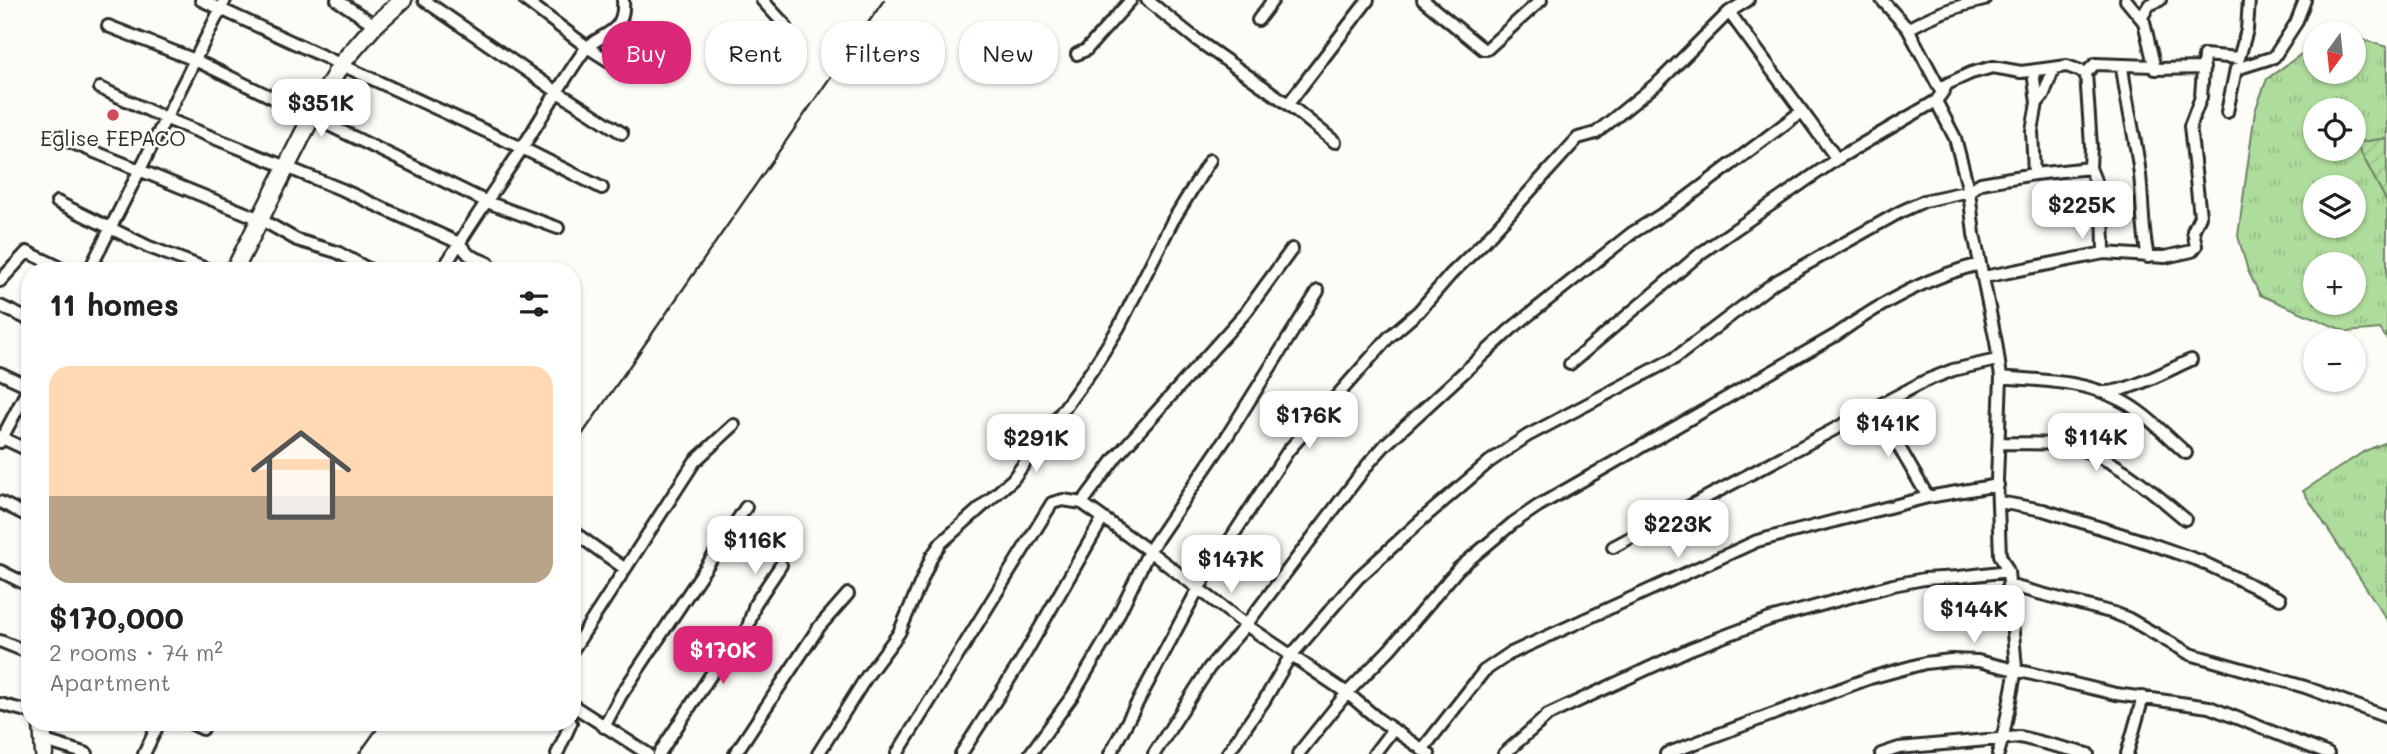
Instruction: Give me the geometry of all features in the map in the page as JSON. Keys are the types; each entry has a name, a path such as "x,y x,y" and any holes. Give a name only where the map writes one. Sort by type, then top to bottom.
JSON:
{"street":[{"path":"201,0 223,5 602,188"},
{"path":"337,0 375,25"},
{"path":"238,262 341,64 375,25 403,0"},
{"path":"424,0 622,133"},
{"path":"525,0 602,56"},
{"path":"447,262 587,47 616,28 623,8 622,0"},
{"path":"762,0 781,21"},
{"path":"1077,54 1086,50 1131,0"},
{"path":"1147,0 1335,142"},
{"path":"1258,20 1273,0"},
{"path":"1288,104 1368,0"},
{"path":"1423,0 1483,49 1491,46 1541,0"},
{"path":"1110,754 1198,589 1289,451 1390,337 1419,311 1578,138 1596,133 1660,81 1729,12 1748,0"},
{"path":"1882,0 1908,29 1955,138 1969,191 2001,377 1998,485 2000,555 2008,571 2016,669 2004,737 1998,754"},
{"path":"1908,29 1926,18 1962,4 1984,0"},
{"path":"2126,0 2141,16 2153,66"},
{"path":"2141,16 2149,5 2160,0"},
{"path":"2227,112 2247,30 2249,0"},
{"path":"1984,277 2104,253 2165,257 2192,251 2196,246 2193,231 2200,216 2190,126 2201,97 2204,55 2237,64 2274,57 2296,23 2305,0"},
{"path":"94,262 223,5"},
{"path":"1729,12 1837,159"},
{"path":"108,26 195,60 486,202 558,228"},
{"path":"2104,253 2103,200 2090,168 2086,73 2095,64 2153,66 2155,69 2204,68"},
{"path":"1570,364 1702,253 1837,159 1939,97 1947,84 1993,67 2033,71 2067,66 2086,73"},
{"path":"2122,66 2126,105 2132,122 2140,173 2143,234 2148,257"},
{"path":"2036,103 2043,96 2054,68"},
{"path":"2033,71 2036,103 2032,131 2034,174"},
{"path":"100,88 167,119 287,165 458,243 468,255 486,262"},
{"path":"1154,754 1209,668 1246,625 1369,463 1433,399 1510,328 1583,271 1632,233 1686,199 1802,111"},
{"path":"58,137 260,219 297,240 337,252 355,262"},
{"path":"818,754 867,676 899,633 932,556 941,543 1013,479 1100,360 1172,222 1210,160"},
{"path":"1227,754 1292,655 1358,578 1468,480 1527,436 1675,358 1775,282 1873,225 1924,201 1969,191 1980,184 2034,174 2090,168"},
{"path":"57,202 149,247 188,262"},
{"path":"1082,503 1116,457 1246,312 1292,249"},
{"path":"0,281 27,252 49,262"},
{"path":"1298,754 1347,693 1390,649 1458,569 1513,523 1538,506 1826,341 1867,313 1952,271 1980,264"},
{"path":"1030,754 1073,695 1109,634 1149,551 1226,438 1318,291"},
{"path":"0,306 21,316"},
{"path":"1613,547 1940,374 1997,360"},
{"path":"2001,377 2063,382 2106,393 2191,360"},
{"path":"0,373 21,382"},
{"path":"2089,389 2118,399 2137,410 2186,453"},
{"path":"21,401 1,439 21,447"},
{"path":"1874,409 1881,427 1899,447 1928,497"},
{"path":"581,637 695,461 734,425"},
{"path":"2000,443 2074,447 2093,454 2128,472 2185,519"},
{"path":"897,754 1052,503 1063,500 1082,503 1246,625 1347,693 1425,752 1484,671 1509,654 1757,541 1928,497 1998,485"},
{"path":"0,502 21,512"},
{"path":"1998,502 2043,510 2155,545 2200,561 2280,599"},
{"path":"604,727 621,695 746,507"},
{"path":"961,754 1021,661 1103,518"},
{"path":"581,537 624,568"},
{"path":"659,754 722,658 742,637 755,604 781,565"},
{"path":"0,571 21,582"},
{"path":"1504,754 1548,715 1690,649 1770,619 1903,583 2008,571"},
{"path":"2008,584 2114,613 2190,654 2305,687 2387,718"},
{"path":"735,754 819,626 848,594"},
{"path":"0,641 21,649"},
{"path":"1666,754 1832,691 1925,663 1951,660 1978,661 2116,694 2209,707 2328,754"},
{"path":"2127,754 2143,697"},
{"path":"0,704 21,710"},
{"path":"581,711 648,754"},
{"path":"1374,754 1393,729"},
{"path":"144,754 155,731"},
{"path":"557,754 568,731"},
{"path":"1881,754 1899,748 2004,737 2020,737 2088,754"},
{"path":"44,748 87,754"}],"green space":[{"path":"2366,41 2387,47 2387,138 2366,141 2366,98 2303,98 2303,161 2365,161 2387,202 2387,339 2380,329 2340,329 2307,315 2366,315 2366,252 2303,252 2303,313 2260,295 2248,271 2238,236 2255,111 2267,79 2303,53 2303,84 2366,84"},
{"path":"2387,138 2387,202 2365,161 2366,141"},
{"path":"2387,442 2387,620 2303,491 2365,451"}],"railway":[{"path":"581,436 884,0"},
{"path":"359,754 375,731"}],"place":[{"name":"Eglise FEPACO","path":"113,115"}]}
